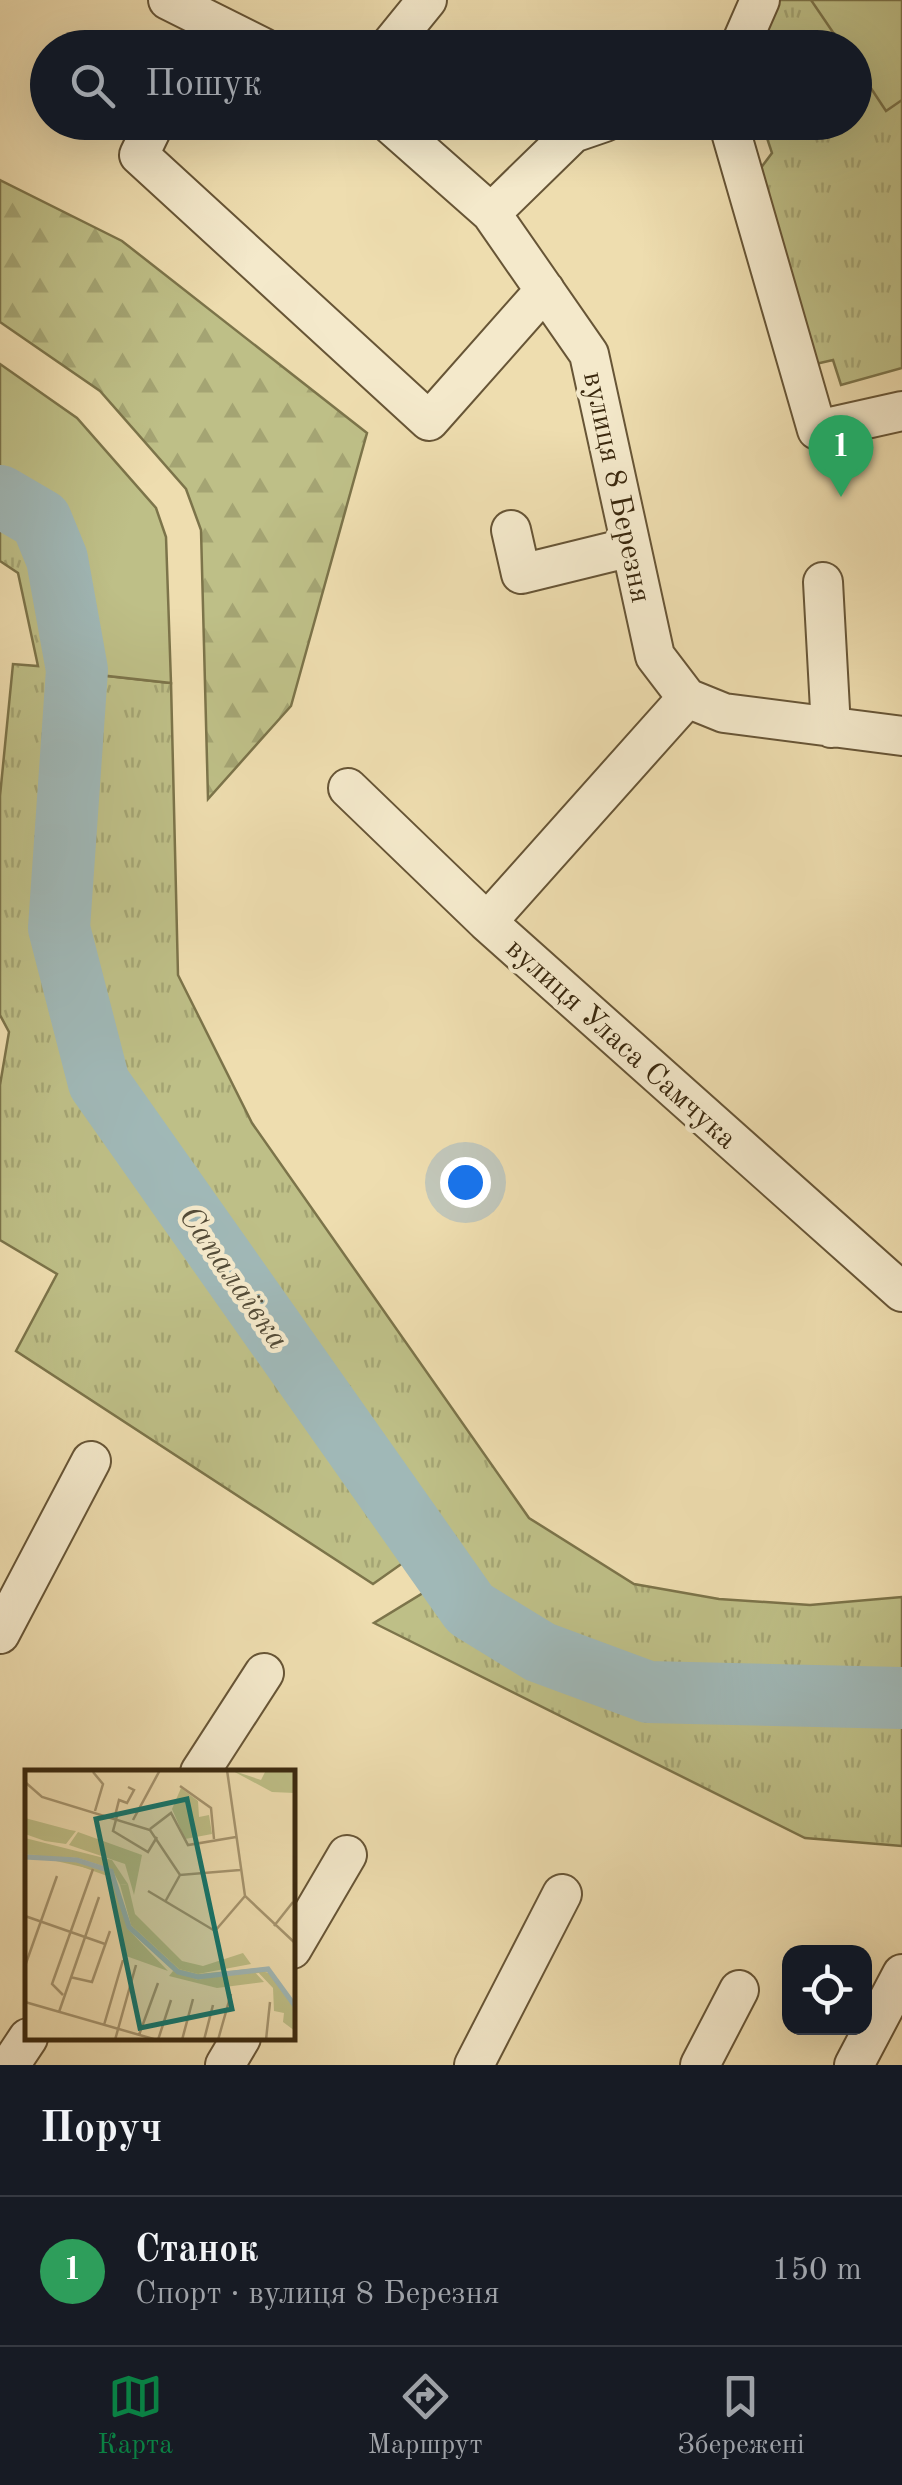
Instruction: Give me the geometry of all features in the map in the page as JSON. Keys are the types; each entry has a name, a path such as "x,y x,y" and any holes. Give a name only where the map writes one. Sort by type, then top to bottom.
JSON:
{"street":[{"path":"403,30 427,0"},
{"path":"748,30 760,0"},
{"path":"189,15 223,30"},
{"path":"147,140 140,154 428,421 544,290"},
{"name":"вулиця 8 Березня","path":"408,140 491,213 589,354 654,656 687,698"},
{"path":"491,213 566,140"},
{"path":"733,140 818,430 902,411"},
{"path":"510,530 522,574 631,547"},
{"path":"823,582 832,728"},
{"path":"487,922 687,698 724,713 902,736"},
{"name":"вулиця Уласа Самчука","path":"348,788 487,922 902,1293"},
{"path":"0,1634 91,1461"},
{"path":"201,1770 264,1674"},
{"path":"295,1945 348,1855"},
{"path":"474,2065 562,1894"},
{"path":"854,2065 902,1974"},
{"path":"700,2065 738,1990"},
{"path":"10,2065 27,2040"},
{"path":"225,2065 240,2040"}],"green space":[{"path":"770,0 902,0 902,368 841,385 833,360 807,366 760,169 772,153 768,140 872,140 872,30 756,30"},
{"path":"811,0 902,0 902,100 886,111 872,90 872,30 831,30"},
{"path":"0,180 122,241 367,433 291,706 208,799 201,530 186,489 100,391 0,322"},
{"path":"0,364 77,418 156,508 166,537 171,683 99,675 79,559 54,511 0,474"},
{"path":"0,474 54,511 79,559 99,675 78,929 117,1075 460,1555 486,1587 548,1627 652,1669 902,1676 902,1725 645,1721 531,1676 455,1627 79,1092 34,927 60,670 39,563 23,537 0,524"},
{"path":"0,524 23,537 40,563 60,670 34,927 79,1092 407,1560 373,1584 16,1351 57,1274 0,1240 0,1085 9,1032 0,1015 0,796 13,664 38,666 18,573 0,561"},
{"path":"99,675 171,683 178,975 252,1123 529,1518 634,1584 719,1599 810,1605 902,1597 902,1676 652,1669 548,1627 486,1587 117,1075 78,929"},
{"path":"428,1590 455,1627 645,1721 902,1725 902,1846 805,1838 374,1623"}],"waterway":[{"name":"Сапалаївка","path":"0,496 41,520 57,559 77,670 59,928 99,1083 470,1609 540,1652 648,1692 902,1698"}],"place":[{"name":"Станок","path":"841,497"}]}
